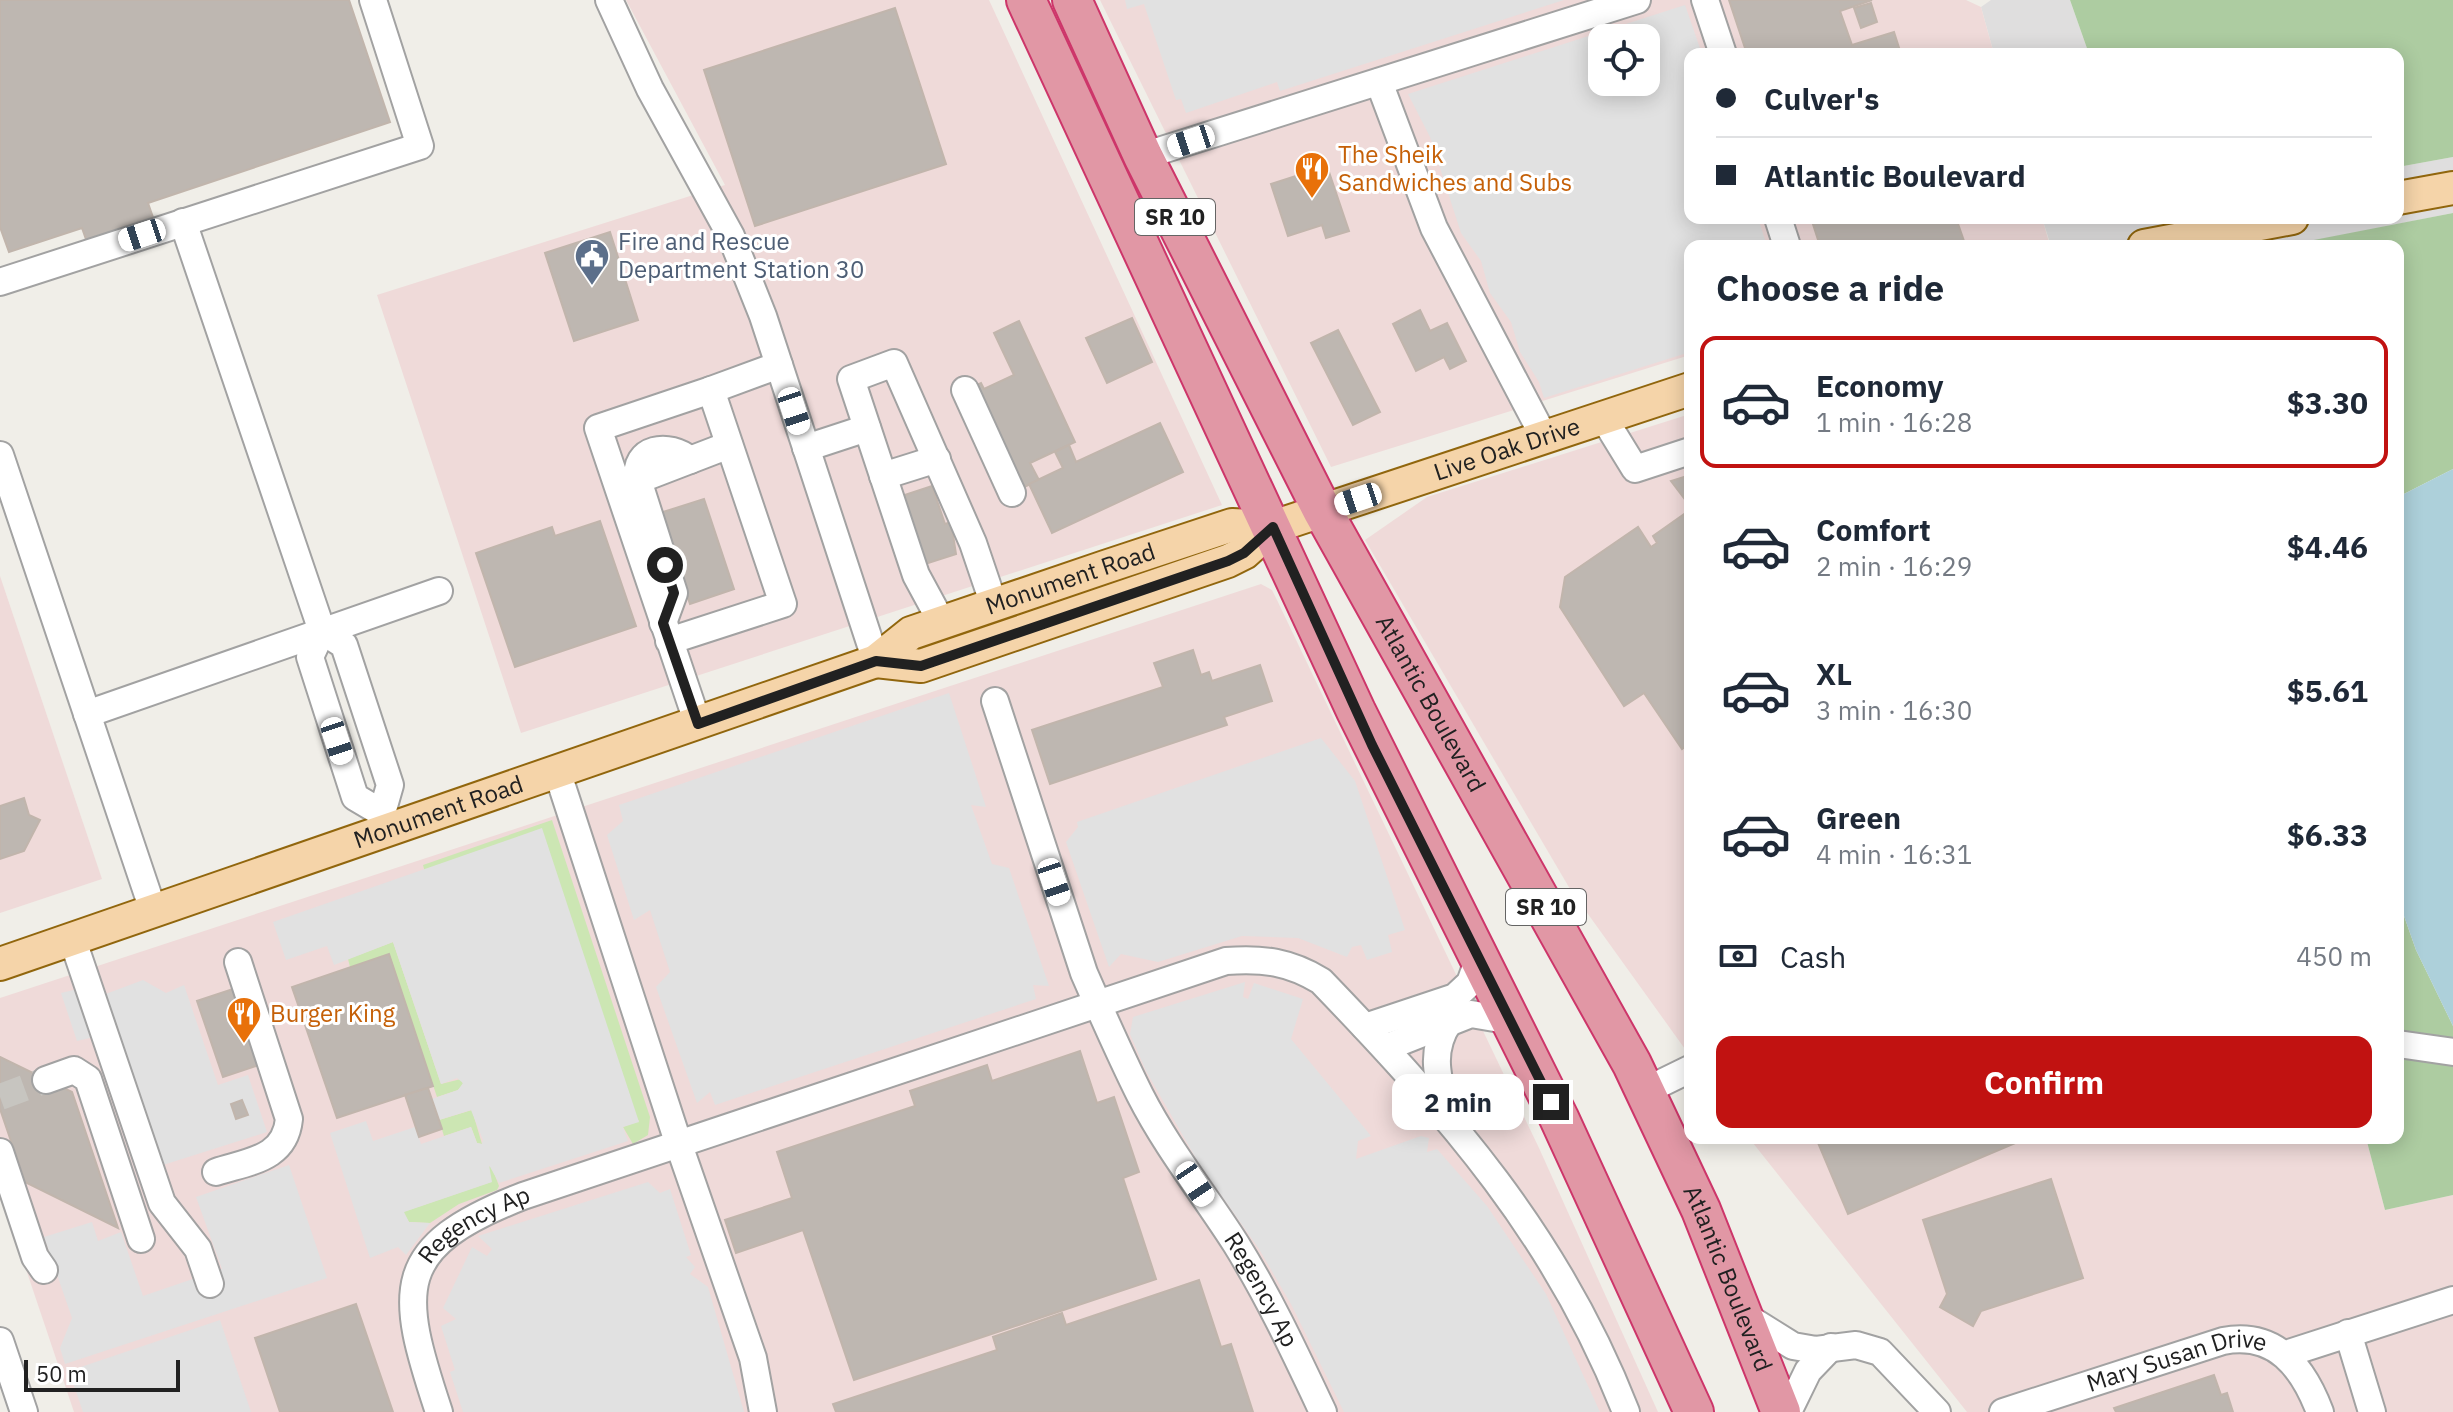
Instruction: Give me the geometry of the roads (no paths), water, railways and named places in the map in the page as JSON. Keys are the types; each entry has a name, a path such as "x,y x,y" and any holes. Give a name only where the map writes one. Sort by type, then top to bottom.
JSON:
{"highway":[{"name":"SR 10","path":"1026,0 1361,722 1512,1021 1609,1223 1694,1412"},
{"name":"Atlantic Boulevard","path":"1072,0 1143,156 1322,510 1583,972 1645,1091 1745,1316 1781,1412"}],"main road":[{"path":"2404,197 2453,188"},
{"path":"2176,240 2260,224"},
{"name":"Live Oak Drive","path":"1322,510 1684,391"},
{"name":"Monument Road","path":"0,964 385,822 558,774 876,661 911,633 1232,525 1273,527 1322,510"},
{"name":"Monument Road","path":"876,661 921,666 1228,561 1244,553 1273,527"}],"street":[{"path":"0,282 420,146 373,0"},
{"path":"609,0 650,89 731,236 779,365 876,661"},
{"path":"1143,156 1637,0"},
{"path":"1705,0 1721,48"},
{"path":"1379,82 1434,228 1544,437"},
{"path":"183,222 322,631 344,645 390,785 385,822"},
{"path":"942,623 916,575 851,379 894,363 973,543 994,605"},
{"path":"698,724 666,632 628,483 598,428 779,365"},
{"path":"666,632 783,604 711,390"},
{"path":"965,390 1012,493"},
{"path":"1603,417 1635,469 1684,453"},
{"path":"806,448 867,428"},
{"path":"628,483 729,445"},
{"path":"0,455 153,910"},
{"path":"883,476 937,459"},
{"path":"87,714 439,591"},
{"path":"322,631 310,657 355,797 385,822"},
{"name":"Regency Ap","path":"995,701 1079,958 1099,1006 1141,1095 1177,1159 1242,1255 1323,1412"},
{"path":"558,774 679,1145 753,1358 763,1412"},
{"path":"72,938 162,1203 198,1249 210,1284"},
{"path":"1365,1027 1455,997 1470,983 1479,958"},
{"name":"Regency Ap","path":"439,1412 415,1336 412,1312 414,1288 422,1262 442,1237 495,1207 1226,961 1272,961 1296,966 1321,981 1448,1118 1536,1233 1593,1335 1626,1412"},
{"path":"216,1172 275,1151 287,1137 289,1119 238,962"},
{"path":"1385,1048 1471,1014 1512,1021"},
{"path":"1448,1118 1435,1053 1439,1037 1449,1022"},
{"path":"2404,1045 2453,1052"},
{"path":"46,1080 74,1070 88,1079 141,1239"},
{"path":"1645,1091 1684,1072"},
{"path":"0,1152 35,1257 44,1270"},
{"path":"2286,1354 2453,1300"},
{"path":"1745,1316 1788,1344 1808,1349 1856,1345 1880,1352 1937,1412"},
{"path":"2348,1333 2372,1412"},
{"path":"0,1341 24,1412"},
{"name":"Mary Susan Drive","path":"2003,1412 2223,1341 2261,1341 2286,1354 2302,1375 2320,1412"},
{"path":"1788,1412 1808,1371 1831,1347"}],"water":[{"path":"2453,469 2453,1026 2416,950 2404,916 2404,494"}],"tunnel":[{"path":"0,1097 46,1080"}],"place":[{"name":"The Sheik Sandwiches and Subs","path":"1312,200"},
{"name":"Fire and Rescue Department Station 30","path":"592,287"},
{"name":"Burger King","path":"244,1045"}]}
